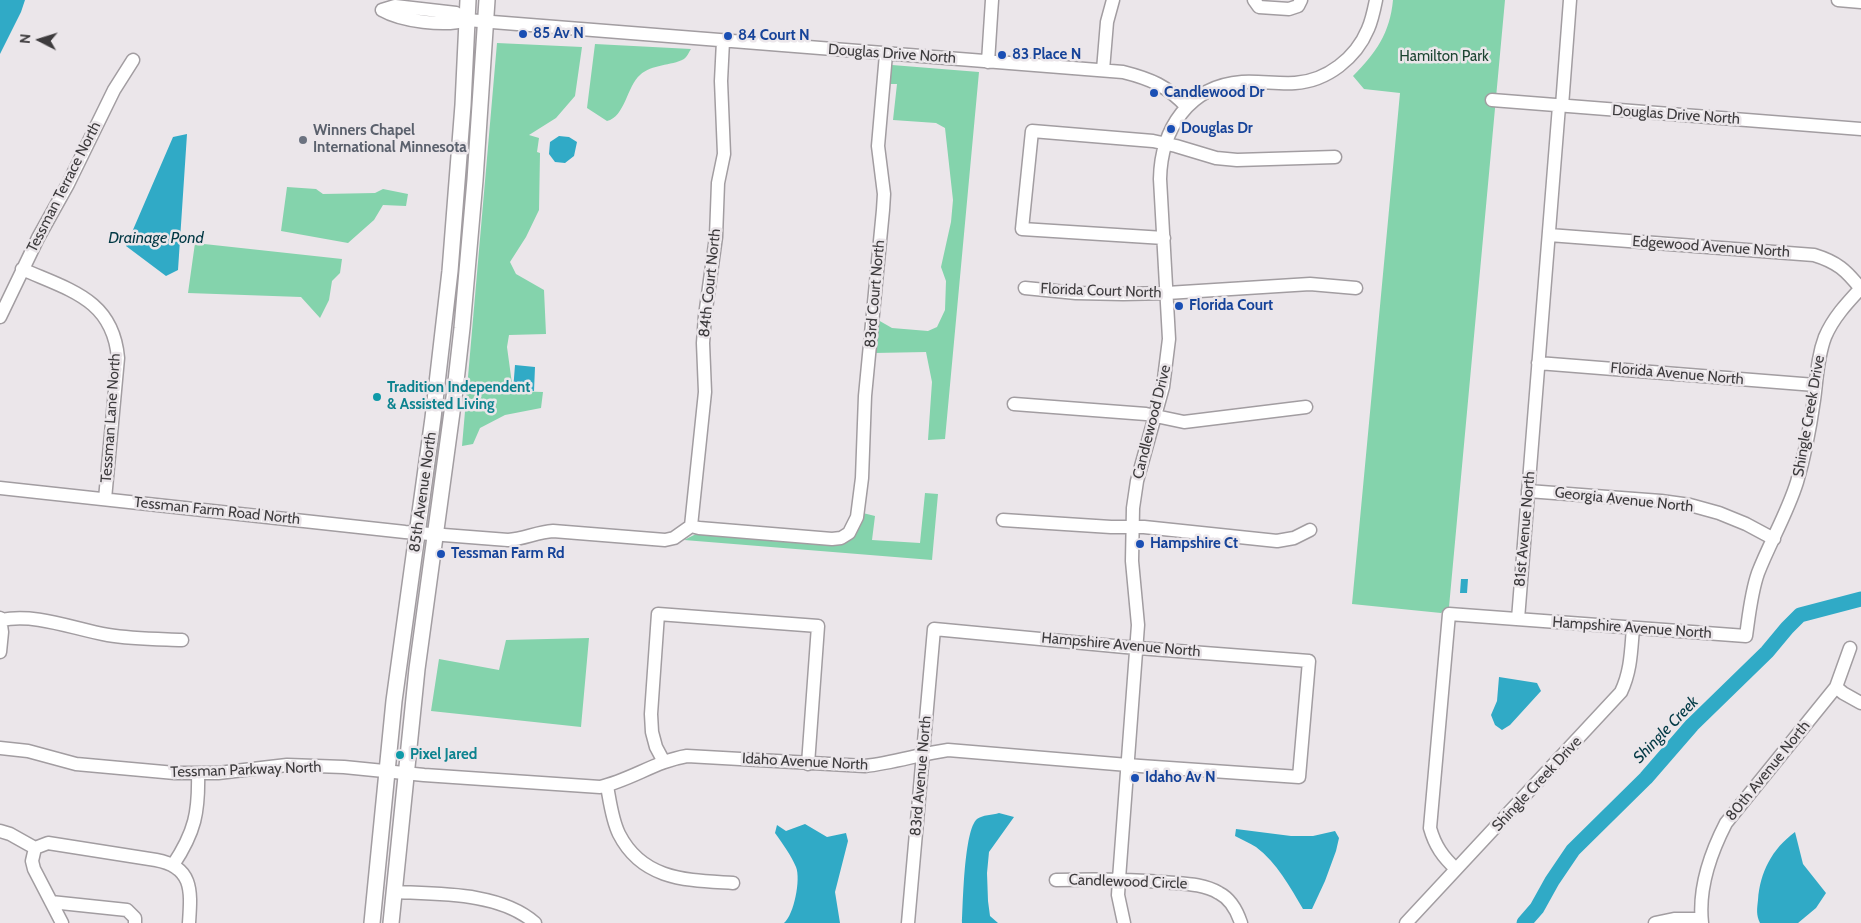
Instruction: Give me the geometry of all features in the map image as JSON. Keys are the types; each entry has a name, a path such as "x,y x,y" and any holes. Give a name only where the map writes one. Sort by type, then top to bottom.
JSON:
{"main road":[{"name":"85th Avenue North","path":"372,923 386,771 433,418 450,271 462,114 468,0"},
{"name":"85th Avenue North","path":"391,923 416,669 455,390 480,115 486,0"},
{"path":"450,271 467,272"}],"street":[{"path":"988,62 992,0"},
{"path":"1103,70 1107,22 1113,0"},
{"path":"1254,0 1259,7 1289,8 1298,6 1300,0"},
{"name":"Candlewood Drive","path":"1124,923 1118,895 1118,879 1128,765 1138,609 1132,561 1132,527 1137,481 1156,416 1167,362 1169,339 1168,293 1160,179 1160,162 1164,143 1178,117 1188,107 1208,92 1224,85 1249,82 1298,83 1315,79 1331,72 1344,62 1368,31 1376,0"},
{"name":"81st Avenue North","path":"1518,619 1548,235 1570,0"},
{"path":"1838,0 1861,2"},
{"name":"Douglas Drive North","path":"382,5 402,19 456,23 467,20 1123,72 1153,80 1178,97 1188,107"},
{"name":"84th Court North","path":"691,526 705,392 705,316 715,250 717,191 724,154 721,81 723,41"},
{"name":"83rd Court North","path":"691,526 841,538 850,533 857,517 862,478 865,396 883,210 884,194 878,146 886,54"},
{"name":"Tessman Terrace North","path":"0,317 22,269 68,184 114,90 133,60"},
{"name":"Douglas Drive North","path":"1492,100 1861,130"},
{"path":"1164,238 1022,229 1032,131 1164,143 1216,158 1237,160 1335,156"},
{"name":"Edgewood Avenue North","path":"1548,235 1814,255 1828,259 1842,267 1861,288"},
{"name":"Tessman Lane North","path":"22,269 87,300 103,315 115,337 118,358 105,499"},
{"name":"Florida Court North","path":"1025,288 1076,293 1168,293 1310,284 1356,288"},
{"name":"Shingle Creek Drive","path":"1746,636 1752,596 1758,573 1797,483 1810,428 1820,354 1826,335 1835,318 1861,288"},
{"name":"Florida Avenue North","path":"1538,363 1815,385"},
{"path":"1014,404 1156,416 1184,422 1306,407"},
{"name":"Tessman Farm Road North","path":"0,488 417,533 508,540 553,531 664,540 674,538 691,526"},
{"name":"Georgia Avenue North","path":"1528,491 1690,505 1728,516 1774,539"},
{"path":"1003,520 1144,527 1278,541 1294,538 1310,530"},
{"path":"664,762 656,748 652,732 651,714 658,614 818,626 808,764"},
{"path":"1456,869 1439,852 1430,828 1449,614 1518,619"},
{"path":"0,652 0,619 24,618 108,635 182,640"},
{"name":"Hampshire Avenue North","path":"1518,619 1746,636"},
{"name":"Hampshire Avenue North","path":"934,628 1308,661 1299,777"},
{"name":"83rd Avenue North","path":"908,923 934,628"},
{"name":"Shingle Creek Drive","path":"1406,923 1621,692 1631,666 1633,628"},
{"name":"80th Avenue North","path":"1656,923 1674,919 1702,921 1702,896 1706,870 1714,846 1726,823 1836,686 1850,648"},
{"path":"1836,686 1843,693 1861,703"},
{"name":"Tessman Parkway North","path":"0,748 28,751 86,765 132,770 198,773 287,765 405,773"},
{"name":"Idaho Avenue North","path":"405,773 587,787 607,786 623,781 675,758 700,756 865,766 942,751 958,751 1299,777"},
{"path":"173,865 187,842 196,815 198,773"},
{"path":"607,786 613,818 619,834 639,860 653,870 668,876 685,880 733,884"},
{"path":"0,831 10,834 35,848"},
{"path":"35,848 48,842 161,861 173,865 184,876 191,892 188,923"},
{"path":"35,848 32,861 34,869 62,923"},
{"name":"Candlewood Circle","path":"1056,880 1118,879 1197,885 1210,888 1231,902 1238,913 1241,923"},
{"path":"394,892 488,900 505,904 528,921"},
{"path":"51,902 127,910 135,918 135,923"}],"green space":[{"name":"Hamilton Park","path":"1393,0 1505,0 1449,607 1441,613 1352,604 1400,93 1364,89 1353,76 1369,59 1380,42 1389,23"},
{"path":"497,43 582,47 575,96 556,118 529,135 539,138 537,152 540,153 539,210 526,237 510,262 516,274 544,290 546,334 509,335 507,347 513,391 543,392 541,408 505,415 480,428 473,444 462,446"},
{"path":"595,44 691,49 684,59 650,69 640,75 632,86 618,114 607,121 587,108"},
{"path":"892,65 979,72 945,439 928,440 932,382 926,352 874,353 878,320 892,328 928,331 937,327 945,310 946,281 941,267 951,222 953,200 945,128 936,123 893,120 897,84 889,84"},
{"path":"287,187 316,189 323,194 375,193 383,189 408,194 406,206 383,205 374,220 348,243 281,231"},
{"path":"195,243 342,259 340,273 332,281 329,300 320,318 301,297 188,293"},
{"path":"925,493 938,494 932,560 684,540 696,534 840,545 853,538 863,513 875,516 872,540 920,543"},
{"path":"589,638 581,727 431,711 439,659 499,670 506,640"}],"water":[{"path":"0,0 25,0 0,54"},
{"name":"Drainage Pond","path":"187,134 178,270 166,276 126,246 173,137"},
{"path":"559,136 569,137 577,142 574,156 565,163 555,162 549,154 550,142"},
{"path":"515,365 535,367 534,391 513,391"},
{"path":"1461,579 1468,579 1467,593 1460,593"},
{"path":"1499,677 1537,683 1541,691 1510,725 1502,730 1495,725 1491,715 1497,701"},
{"path":"999,813 1014,817 989,852 987,873 988,901 990,916 998,923 962,923 969,837 977,819"},
{"path":"805,824 827,837 846,833 848,841 835,892 840,923 784,923 788,919 794,905 798,880 792,858 775,833 777,825 786,831"},
{"path":"1236,829 1291,836 1313,836 1335,831 1339,838 1336,851 1312,909 1303,909 1277,868 1264,853 1235,836"},
{"path":"1795,832 1803,864 1826,893 1816,908 1798,923 1760,923 1757,915 1757,906 1761,880 1774,854"}],"waterway":[{"name":"Shingle Creek","path":"1524,923 1537,908 1573,850 1646,778 1692,725 1767,652 1800,615 1861,599"}],"place":[{"name":"85 Av N","path":"523,34"},
{"name":"84 Court N","path":"728,36"},
{"name":"83 Place N","path":"1002,55"},
{"name":"Candlewood Dr","path":"1154,93"},
{"name":"Douglas Dr","path":"1171,129"},
{"name":"Winners Chapel International Minnesota","path":"303,140"},
{"name":"Florida Court","path":"1179,306"},
{"name":"Tradition Independent & Assisted Living","path":"377,397"},
{"name":"Hampshire Ct","path":"1140,544"},
{"name":"Tessman Farm Rd","path":"441,554"},
{"name":"Pixel Jared","path":"400,755"},
{"name":"Idaho Av N","path":"1135,778"}]}
